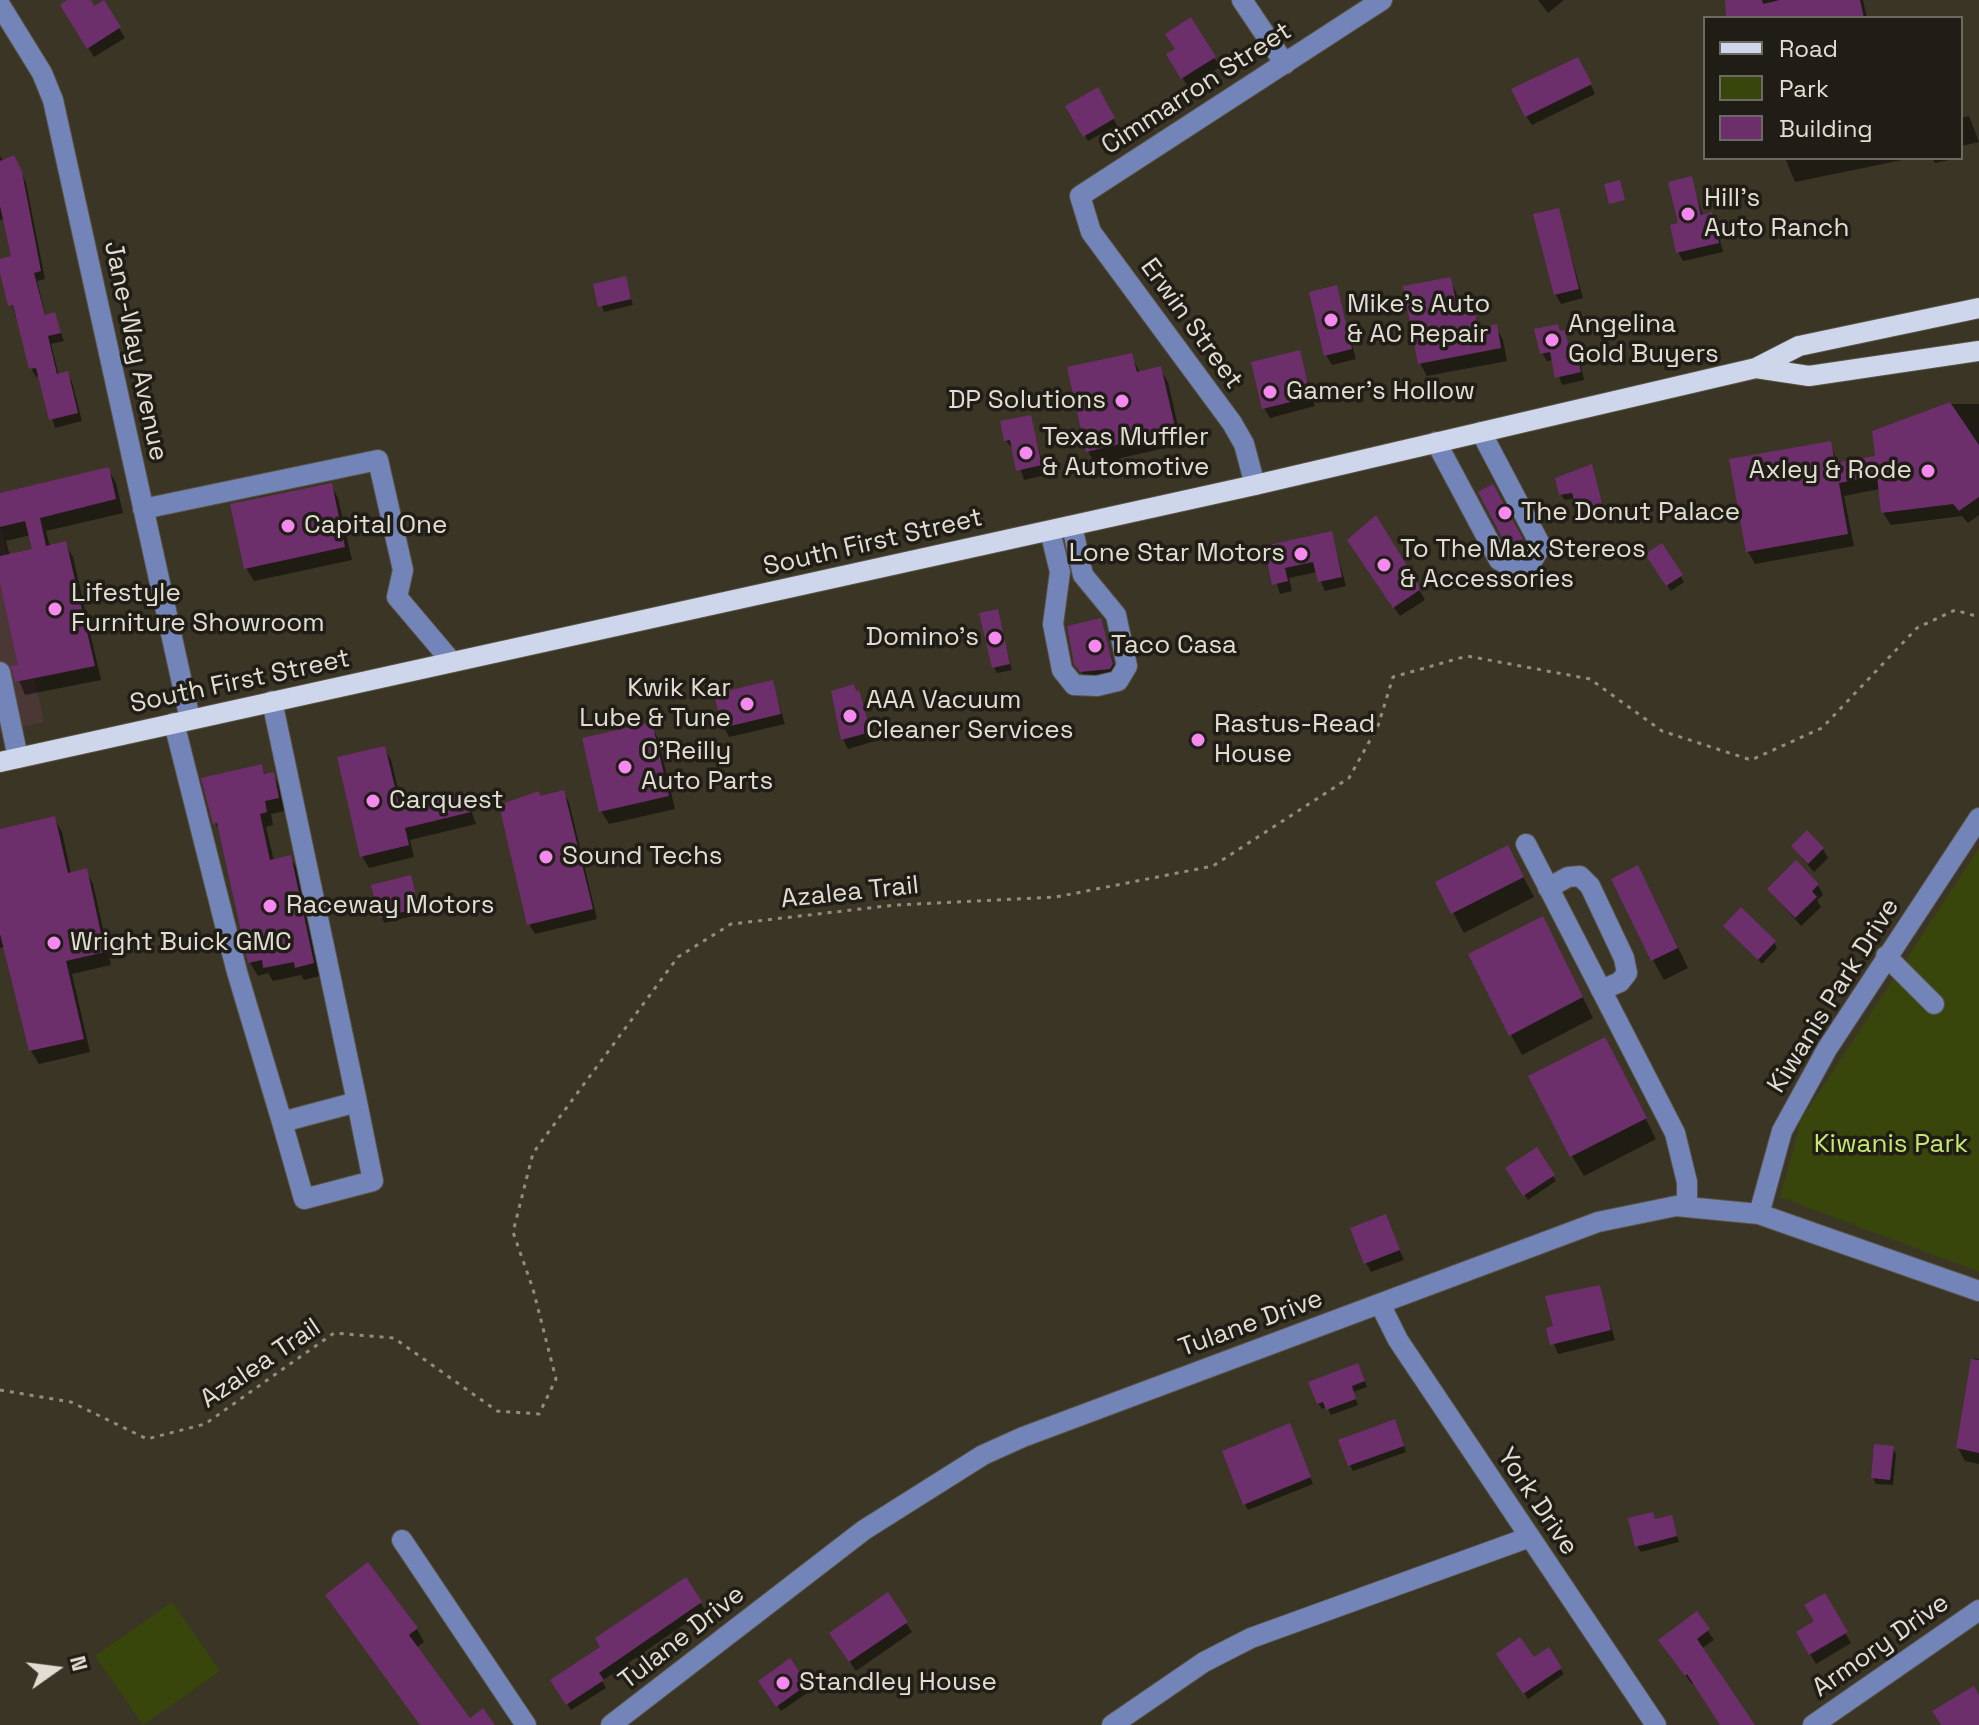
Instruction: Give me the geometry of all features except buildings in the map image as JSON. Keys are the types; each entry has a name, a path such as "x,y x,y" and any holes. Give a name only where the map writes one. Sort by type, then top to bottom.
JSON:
{"main road":[{"name":"South First Street","path":"9,760 1255,485 1756,368 1799,346 1979,308"},
{"name":"South First Street","path":"1756,368 1809,376 1979,351"}],"street":[{"path":"1242,0 1285,64"},
{"name":"Cimmarron Street","path":"1080,196 1382,0"},
{"name":"Jane-Way Avenue","path":"0,5 42,73 53,100 143,509 182,721 237,972 304,1199 373,1181 357,1102"},
{"name":"Erwin Street","path":"1080,196 1091,232 1232,423 1244,444 1255,485"},
{"path":"1436,442 1499,560 1517,569 1532,561 1541,546 1481,432"},
{"path":"143,509 378,460 403,570 397,597 452,662"},
{"path":"1050,531 1060,572 1053,624 1062,670 1074,685 1097,686 1118,681 1127,666 1116,615 1083,575 1072,526"},
{"path":"0,672 9,760"},
{"path":"272,701 357,1102 282,1122"},
{"name":"Kiwanis Park Drive","path":"1759,1214 1782,1131 1827,1049 1979,818"},
{"path":"1526,844 1675,1133 1687,1182 1687,1207"},
{"path":"1548,888 1568,877 1580,876 1590,886 1624,958 1627,973 1620,982 1601,990"},
{"path":"1886,956 1934,1004"},
{"name":"Tulane Drive","path":"611,1725 864,1530 983,1455 1023,1437 1598,1222 1687,1207 1759,1214 1979,1291"},
{"name":"York Drive","path":"1380,1304 1398,1340 1656,1725"},
{"path":"1112,1725 1204,1662 1251,1638 1530,1537"},
{"path":"402,1540 526,1725"},
{"name":"Armory Drive","path":"1813,1725 1979,1610"}],"path":[{"name":"Azalea Trail","path":"0,1390 71,1402 147,1439 205,1424 334,1333 394,1338 497,1411 539,1414 556,1379 533,1289 513,1232 533,1153 678,957 731,924 895,905 1056,897 1213,866 1349,778 1378,726 1393,677 1467,656 1590,679 1662,731 1751,760 1822,728 1917,628 1955,610 1979,617"}],"shaded area":[{"path":"0,522 44,722 0,732"}],"green space":[{"name":"Kiwanis Park","path":"1979,848 1979,1272 1780,1197 1801,1120"},
{"path":"172,1602 220,1671 143,1725 95,1656"}],"place":[{"name":"Hill's Auto Ranch","path":"1688,214"},
{"name":"Mike's Auto & AC Repair","path":"1331,320"},
{"name":"Angelina Gold Buyers","path":"1552,340"},
{"name":"Gamer's Hollow","path":"1270,392"},
{"name":"DP Solutions","path":"1122,401"},
{"name":"Texas Muffler & Automotive","path":"1026,453"},
{"name":"Axley & Rode","path":"1928,471"},
{"name":"The Donut Palace","path":"1505,513"},
{"name":"Capital One","path":"288,526"},
{"name":"Lone Star Motors","path":"1301,554"},
{"name":"To The Max Stereos & Accessories","path":"1384,565"},
{"name":"Lifestyle Furniture Showroom","path":"55,609"},
{"name":"Domino's","path":"995,638"},
{"name":"Taco Casa","path":"1095,646"},
{"name":"Kwik Kar Lube & Tune","path":"747,704"},
{"name":"AAA Vacuum Cleaner Services","path":"850,716"},
{"name":"Rastus-Read House","path":"1198,740"},
{"name":"O'Reilly Auto Parts","path":"625,767"},
{"name":"Carquest","path":"373,801"},
{"name":"Sound Techs","path":"546,857"},
{"name":"Raceway Motors","path":"270,906"},
{"name":"Wright Buick GMC","path":"54,943"},
{"name":"Standley House","path":"783,1683"}]}
